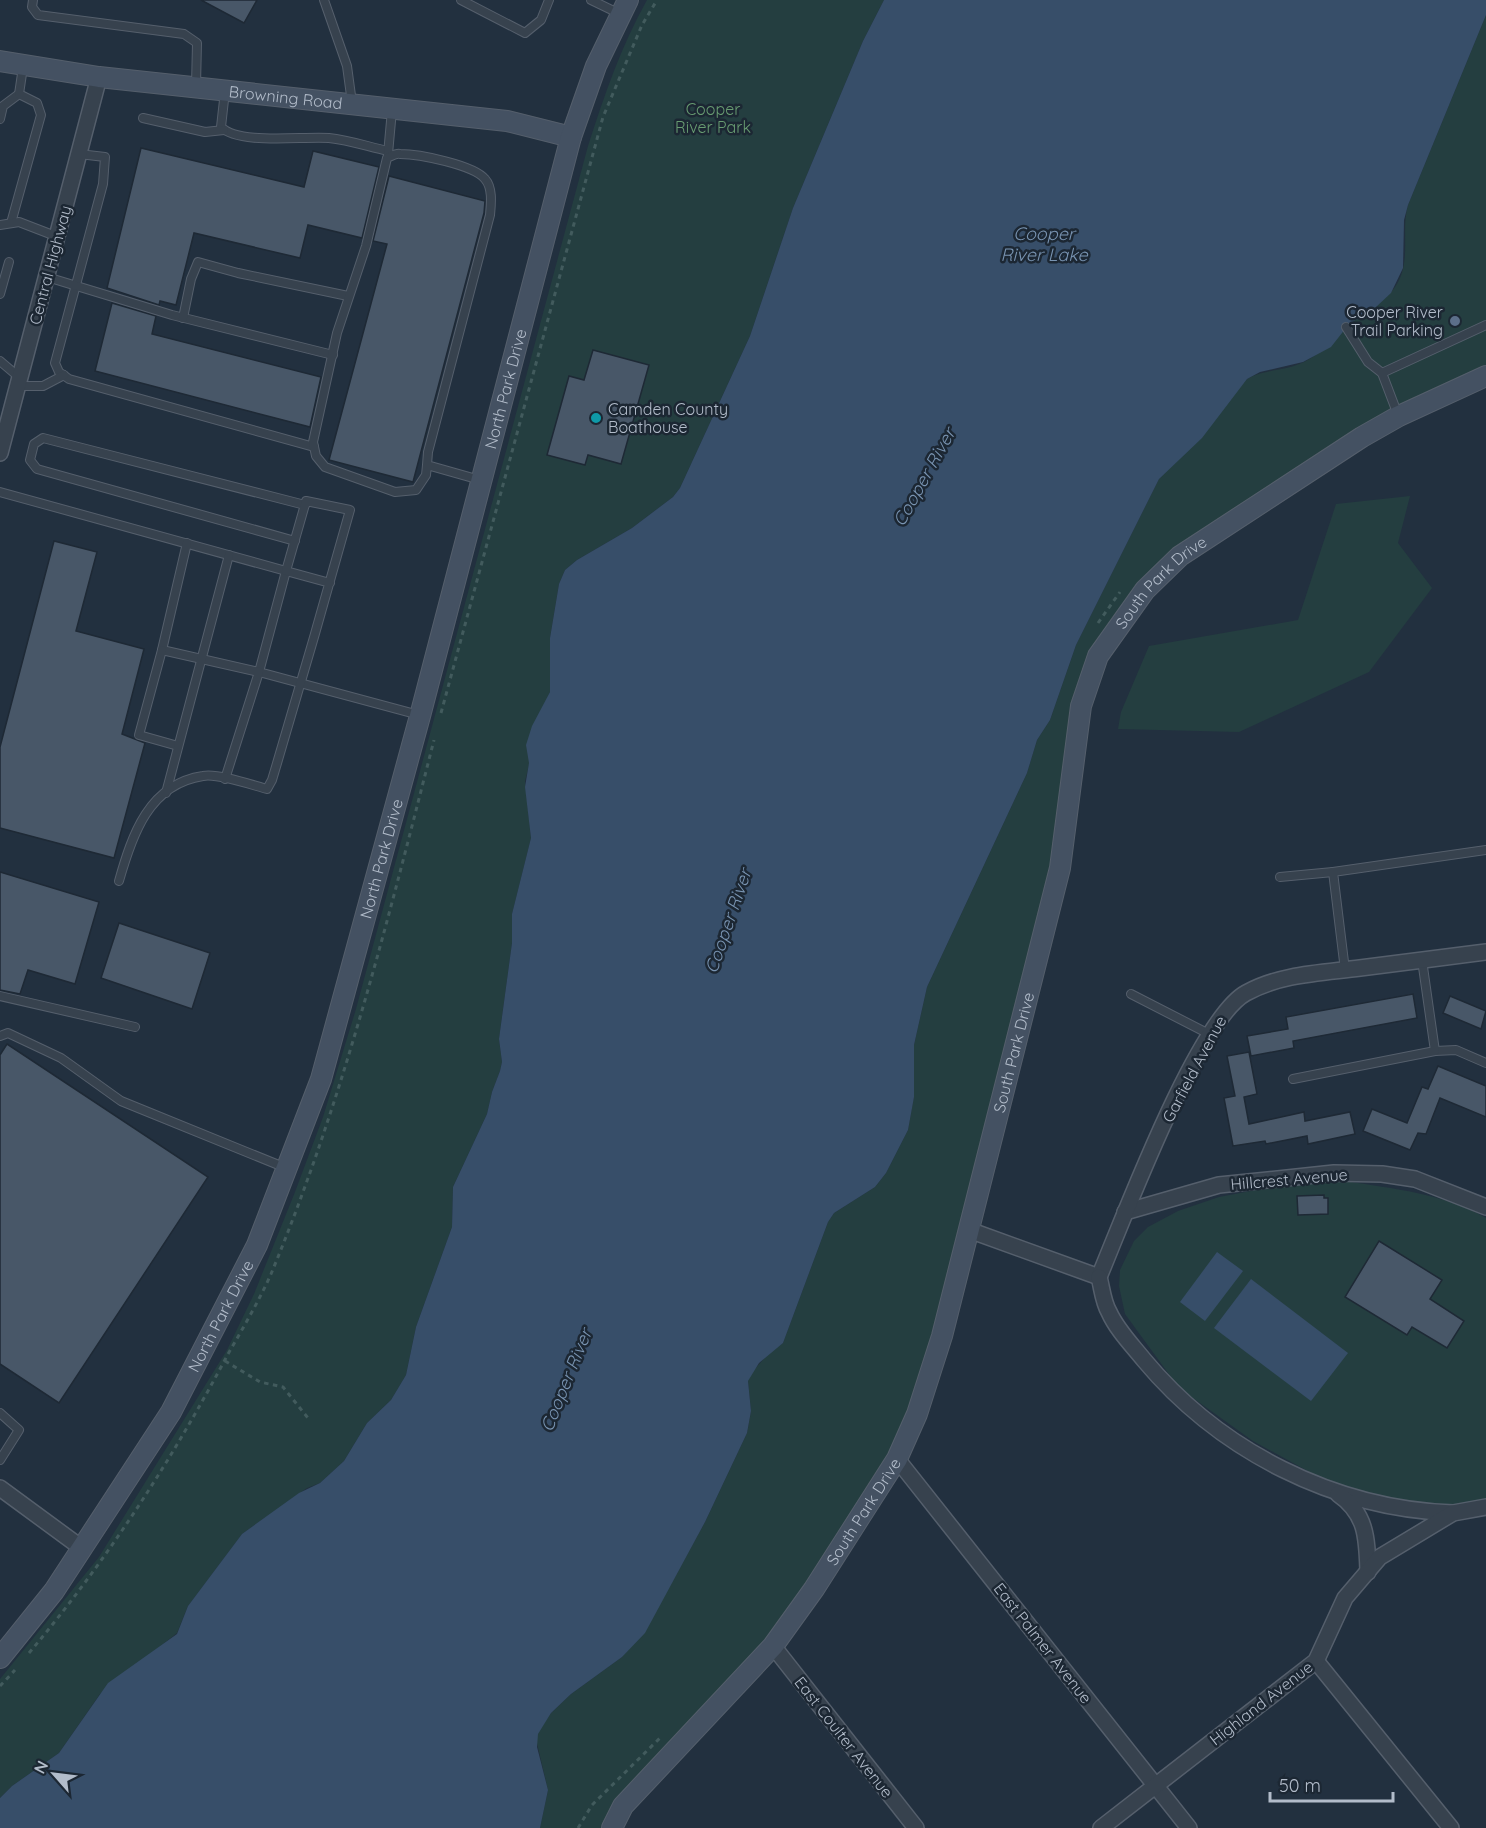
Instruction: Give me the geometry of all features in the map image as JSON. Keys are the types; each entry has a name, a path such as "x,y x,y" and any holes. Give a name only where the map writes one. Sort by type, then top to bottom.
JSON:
{"street":[{"name":"North Park Drive","path":"0,1658 54,1591 171,1412 257,1245 321,1079 420,716 571,137 596,66 624,7"},
{"name":"Browning Road","path":"0,61 99,77 507,121 571,137"},
{"name":"Central Highway","path":"0,453 99,77"},
{"name":"South Park Drive","path":"612,1828 624,1806 773,1646 814,1589 897,1459 917,1414 942,1336 1060,868 1082,706 1098,656 1144,590 1180,556 1259,502 1398,416 1486,376"},
{"name":"Garfield Avenue","path":"1100,1277 1125,1212 1179,1092 1209,1034 1228,1007 1245,994 1281,979 1486,952"},
{"name":"Hillcrest Avenue","path":"1125,1212 1219,1185 1334,1173 1382,1174 1415,1179 1486,1208"},
{"path":"969,1230 1100,1277 1108,1311 1171,1392 1203,1420 1260,1459 1333,1491 1414,1511 1453,1513"},
{"name":"East Palmer Avenue","path":"897,1459 1189,1828"},
{"path":"0,1488 83,1549"},
{"path":"1333,1491 1351,1503 1361,1517 1366,1532 1368,1572"},
{"name":"Highland Avenue","path":"1101,1828 1316,1661 1345,1599 1380,1557 1453,1513 1486,1507"},
{"name":"East Coulter Avenue","path":"773,1646 916,1828"},
{"path":"1316,1661 1451,1828"}],"lane":[{"path":"33,0 32,7 38,15 184,34 197,43 196,87"},
{"path":"324,0 347,66 351,103"},
{"path":"461,0 525,33 541,20 549,0"},
{"path":"591,0 624,7"},
{"path":"0,119 3,106 19,94 23,65"},
{"path":"225,90 221,127 228,134 263,139 332,139 388,155 398,153 458,165 487,180 491,192 490,215 428,452 426,475 416,489 394,492 325,467 316,456 313,442 348,296 366,246 388,155 392,110"},
{"path":"11,223 41,116 37,103 19,94"},
{"path":"143,118 205,132 224,130"},
{"path":"79,154 105,157 105,165 103,184 74,285 55,363 59,372 155,404 314,447"},
{"path":"0,225 19,222 58,237"},
{"path":"0,294 9,262"},
{"path":"183,318 191,279 198,262 348,296"},
{"path":"47,277 183,318 333,355"},
{"path":"1382,373 1486,325"},
{"path":"1347,327 1368,362 1382,373 1398,416"},
{"path":"0,361 19,382 43,386 64,375"},
{"path":"295,541 37,470 30,460 34,444 43,438 305,505"},
{"path":"427,465 480,480"},
{"path":"0,492 330,583"},
{"path":"119,881 139,821 156,800 177,785 205,775 267,789 302,683 350,510 306,501 259,672 225,779"},
{"path":"178,747 139,735 187,543"},
{"path":"166,793 229,555"},
{"path":"162,650 302,683 420,716"},
{"path":"1280,877 1333,872 1486,850"},
{"path":"1333,872 1345,970"},
{"path":"1422,960 1435,1051"},
{"path":"1131,994 1209,1034"},
{"path":"0,996 135,1027"},
{"path":"0,1036 8,1033 61,1058 122,1101 287,1168"},
{"path":"1293,1078 1435,1051 1456,1050 1486,1063"},
{"path":"0,1413 19,1430 0,1460"}],"path":[{"path":"225,1361 260,1382 283,1387 308,1418"}],"green space":[{"name":"Cooper River Park","path":"647,0 884,0 863,41 793,208 750,336 680,488 673,497 632,528 577,560 565,570 559,584 550,638 550,692 544,706 525,781 531,838 512,914 512,943 499,1039 502,1062 487,1114 453,1187 452,1227 416,1327 406,1375 391,1400 367,1423 344,1461 320,1483 307,1488 242,1534 188,1606 177,1633 100,1694 59,1753 12,1786 0,1798 0,1679 99,1557 227,1350 254,1294 323,1117 356,1009 588,146 621,53"},
{"path":"1486,15 1486,376 1399,416 1180,556 1098,656 1060,868 917,1414 814,1589 612,1828 540,1828 548,1790 536,1739 539,1731 551,1713 571,1694 622,1657 670,1586 705,1522 747,1433 751,1411 748,1381 751,1373 770,1352 783,1343 828,1222 834,1213 875,1187 886,1173 908,1130 914,1096 914,1045 927,987 1027,773 1037,740 1050,720 1076,645 1159,479 1247,379 1261,373 1297,365 1311,358 1350,323 1382,301 1395,287 1403,269 1408,205"},
{"path":"1410,496 1398,543 1432,588 1369,672 1239,732 1118,729 1121,712 1149,646 1298,620 1336,504"},
{"path":"1345,1181 1435,1197 1486,1218 1486,1499 1433,1512 1404,1510 1324,1480 1253,1441 1179,1388 1125,1314 1119,1286 1120,1270 1134,1241 1148,1227 1178,1211 1219,1197 1288,1184"}],"water":[{"name":"Cooper River Lake","path":"884,0 1486,0 1486,15 1408,205 1404,220 1403,268 1391,293 1376,307 1349,324 1331,347 1303,362 1260,372 1247,379 1202,438 1159,479 1076,645 1050,720 1037,740 1027,773 927,987 914,1045 914,1097 908,1130 886,1173 875,1187 834,1213 828,1222 783,1343 759,1363 748,1381 751,1411 747,1433 705,1522 645,1633 622,1657 571,1694 551,1713 538,1734 537,1747 548,1790 540,1828 0,1828 0,1798 12,1786 59,1753 108,1683 177,1634 188,1606 242,1534 299,1493 320,1483 344,1461 367,1423 391,1400 406,1375 416,1327 452,1227 453,1187 487,1114 502,1062 499,1039 512,943 512,914 531,838 525,787 529,763 526,745 532,726 550,692 550,638 559,584 565,570 577,560 632,528 673,497 680,488 750,336 793,208 863,41"},
{"path":"1217,1252 1243,1271 1205,1321 1180,1302"},
{"path":"1251,1279 1348,1353 1311,1401 1214,1328"}],"building":[{"path":"201,0 257,0 244,23"},
{"path":"141,148 304,187 313,151 379,167 362,238 308,225 300,258 194,233 176,305 160,301 159,305 107,288"},
{"path":"389,176 485,201 484,213 413,482 329,460 387,244 373,241"},
{"path":"112,303 156,316 152,334 321,377 310,427 95,371"},
{"name":"Camden County Boathouse","path":"593,350 649,365 621,464 588,455 585,465 547,455 569,376 584,380"},
{"path":"54,541 97,552 76,631 144,649 122,734 145,743 114,858 0,828 0,747"},
{"path":"0,872 99,902 75,984 28,970 20,994 0,990"},
{"path":"119,923 210,953 192,1009 101,978"},
{"path":"1413,994 1417,1018 1293,1041 1294,1048 1251,1056 1247,1036 1288,1029 1286,1017"},
{"path":"1450,996 1486,1011 1481,1029 1443,1013"},
{"path":"7,1044 208,1177 59,1403 0,1364 0,1055"},
{"path":"1249,1052 1257,1094 1244,1097 1249,1124 1304,1112 1305,1121 1350,1112 1355,1134 1308,1144 1307,1136 1266,1144 1265,1141 1233,1146 1224,1098 1235,1096 1227,1056"},
{"path":"1438,1066 1486,1086 1486,1117 1440,1098 1426,1134 1418,1133 1410,1150 1363,1131 1372,1109 1407,1123 1422,1087 1428,1089"},
{"path":"1324,1195 1324,1198 1328,1198 1328,1214 1298,1215 1297,1196"},
{"path":"1379,1241 1442,1280 1430,1299 1464,1321 1447,1348 1412,1327 1407,1335 1345,1297"}],"place":[{"name":"Cooper River Trail Parking","path":"1455,321"},
{"name":"Camden County Boathouse","path":"596,418"}],"water label":[{"name":"Cooper River","path":"924,477"},
{"name":"Cooper River","path":"728,921"},
{"name":"Cooper River","path":"566,1380"}]}
